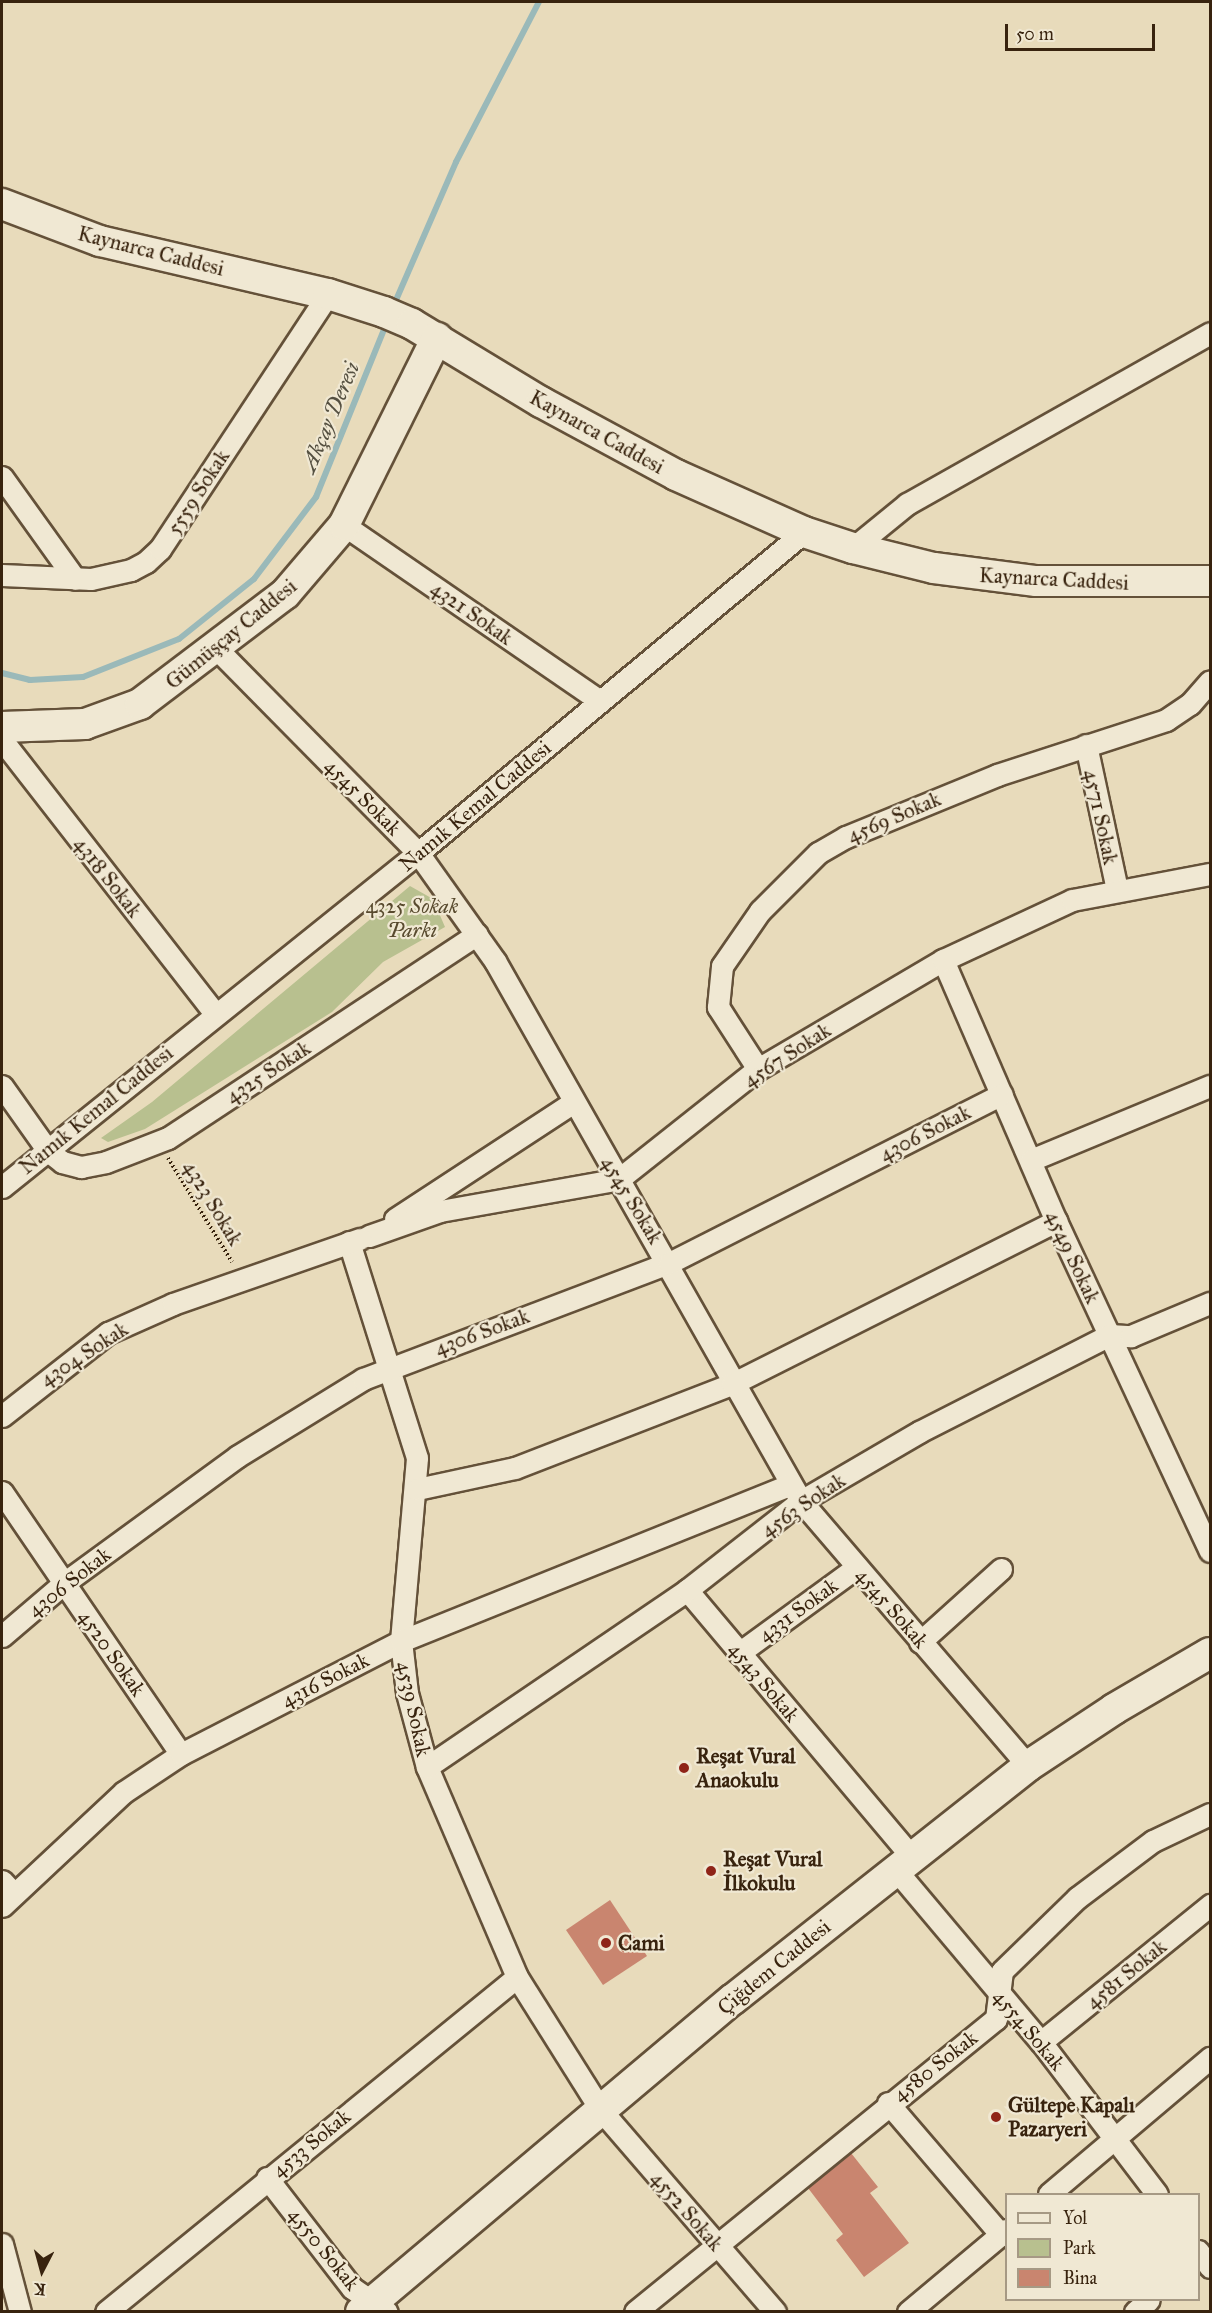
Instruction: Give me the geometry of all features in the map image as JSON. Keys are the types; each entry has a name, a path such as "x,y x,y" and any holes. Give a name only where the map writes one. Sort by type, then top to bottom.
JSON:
{"street":[{"name":"Kaynarca Caddesi","path":"2,204 100,241 328,294 384,312 437,338 541,402 675,475 804,532 853,548 934,568 1036,581 1210,581"},
{"name":"5559 Sokak","path":"2,575 75,579 111,576 131,570 160,549 328,294"},
{"path":"853,548 907,504 1210,333"},
{"name":"Gümüşçay Caddesi","path":"2,727 53,728 115,715 165,688 285,594 344,525 437,338"},
{"path":"2,477 75,579"},
{"name":"4321 Sokak","path":"344,525 600,701"},
{"name":"Namık Kemal Caddesi","path":"2,1187 418,853 804,532"},
{"name":"4545 Sokak","path":"217,649 418,853 477,934 669,1263 732,1384 796,1492 920,1642 1028,1766"},
{"name":"4569 Sokak","path":"758,1070 718,1007 722,966 760,911 813,858 830,845 867,828 1086,745 1166,720 1190,704 1210,681"},
{"name":"4318 Sokak","path":"2,740 215,1014"},
{"name":"4571 Sokak","path":"1086,745 1117,889"},
{"name":"4567 Sokak","path":"359,1239 441,1211 619,1179 758,1070 943,960 1072,900 1117,889 1210,874"},
{"name":"4325 Sokak","path":"48,1151 62,1162 81,1167 159,1143 477,934"},
{"name":"4549 Sokak","path":"943,960 1056,1221 1210,1551"},
{"path":"2,1086 48,1151"},
{"path":"1031,1160 1210,1086"},
{"name":"4306 Sokak","path":"2,1636 64,1583 238,1456 389,1366 669,1263 1002,1094"},
{"path":"359,1239 574,1102"},
{"path":"417,1489 515,1468 732,1384 1056,1221"},
{"name":"4304 Sokak","path":"2,1416 108,1333 241,1278 359,1239"},
{"name":"4539 Sokak","path":"359,1239 389,1366 417,1458 417,1489 401,1641 407,1693 427,1767 517,1977 600,2109"},
{"name":"4563 Sokak","path":"427,1767 687,1590 796,1492 1109,1335 1131,1336 1210,1303"},
{"name":"4520 Sokak","path":"2,1492 182,1754"},
{"name":"4316 Sokak","path":"6,1894 124,1792 182,1754 401,1641 796,1492"},
{"name":"4331 Sokak","path":"739,1653 857,1567"},
{"path":"920,1642 1001,1569"},
{"name":"4543 Sokak","path":"687,1590 904,1863"},
{"name":"Çiğdem Caddesi","path":"373,2309 600,2109 904,1863 1028,1766 1114,1709 1209,1657"},
{"name":"4580 Sokak","path":"635,2312 888,2103 996,2019 1001,1996 1002,1971 1077,1898 1153,1841 1210,1814"},
{"name":"4554 Sokak","path":"904,1863 1001,1996 1041,2043 1156,2193"},
{"name":"4581 Sokak","path":"1041,2043 1210,1905"},
{"name":"4533 Sokak","path":"106,2312 267,2178 517,1977"},
{"path":"1050,2193 1210,2058"},
{"path":"888,2103 1004,2233 908,2312"},
{"name":"4552 Sokak","path":"600,2109 775,2312"},
{"name":"4550 Sokak","path":"267,2178 352,2288 373,2309"},
{"path":"2,2244 20,2312"},
{"path":"1135,2312 1148,2301"}],"path":[{"name":"4323 Sokak","path":"159,1143 241,1278"}],"green space":[{"name":"4325 Sokak Parkı","path":"410,886 433,899 445,927 383,962 332,1012 145,1129 108,1142 101,1138 152,1102"}],"building":[{"name":"Cami","path":"610,1900 647,1956 603,1985 566,1930"},
{"path":"851,2153 878,2187 870,2193 909,2243 864,2277 836,2240 843,2234 808,2188"}],"waterway":[{"name":"Akçay Deresi","path":"393,307 456,162 539,2"},
{"name":"Akçay Deresi","path":"2,673 30,680 83,677 179,639 254,579 316,497 387,322"}],"place":[{"name":"Reşat Vural Anaokulu","path":"684,1768"},
{"name":"Reşat Vural İlkokulu","path":"711,1871"},
{"name":"Cami","path":"606,1943"},
{"name":"Gültepe Kapalı Pazaryeri","path":"996,2117"}]}
